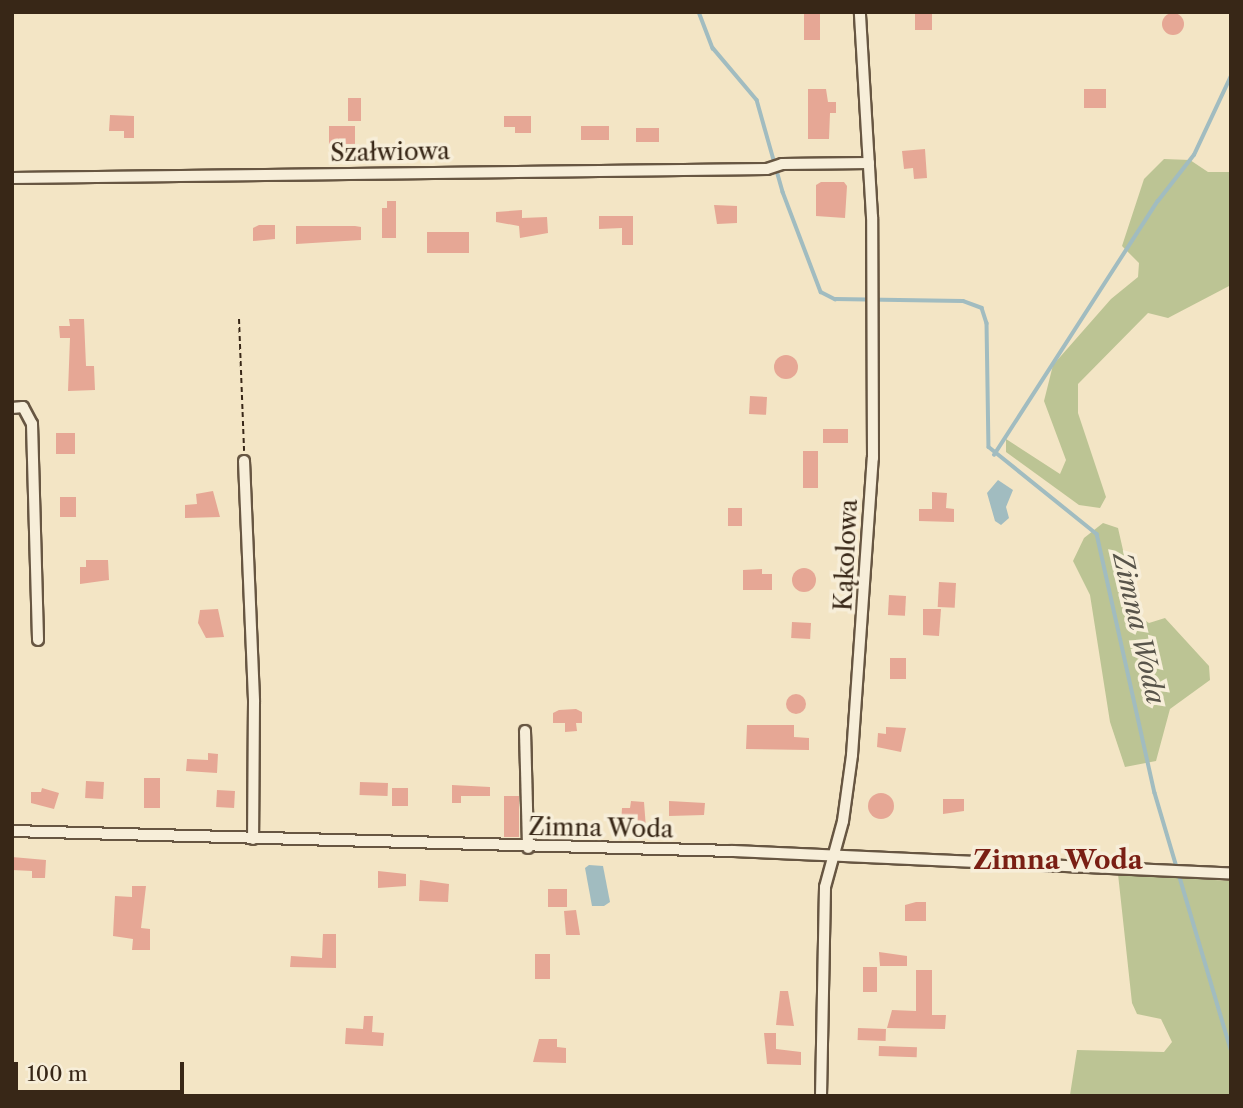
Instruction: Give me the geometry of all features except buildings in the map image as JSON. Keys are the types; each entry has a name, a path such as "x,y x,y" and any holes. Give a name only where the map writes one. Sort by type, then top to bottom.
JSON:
{"street":[{"name":"Kąkolowa","path":"821,1096 825,887 846,804 863,631 873,458 874,293 860,12"},
{"name":"Szałwiowa","path":"12,178 767,169 782,164 869,163"},
{"path":"12,408 23,407 32,424 38,640"},
{"path":"244,461 254,702 253,839"},
{"path":"525,731 527,848"},
{"name":"Zimna Woda","path":"12,831 831,856 1194,869 1231,874"}],"path":[{"path":"239,319 244,461"}],"green space":[{"path":"1164,159 1190,160 1208,172 1231,172 1231,285 1168,318 1148,313 1078,384 1078,413 1106,497 1100,508 1079,505 1006,452 1006,439 1060,474 1066,460 1044,401 1053,365 1111,299 1138,277 1139,263 1122,246 1144,179"},
{"path":"1103,523 1118,528 1138,616 1149,623 1165,618 1209,666 1210,680 1170,709 1156,761 1125,767 1110,722 1090,595 1073,561 1084,538"},
{"path":"1118,874 1231,881 1231,1096 1070,1095 1077,1050 1164,1052 1172,1042 1161,1019 1137,1014 1132,1003"}],"water":[{"path":"998,480 1013,490 1006,507 1009,518 1001,525 995,521 987,493"},
{"path":"589,865 603,866 610,902 604,906 592,906 585,868"}],"waterway":[{"name":"Zimna Woda","path":"699,12 713,48 757,100 783,192 821,292 835,299 963,301 982,308 987,323 989,447 1097,534 1155,793 1231,1049"},
{"path":"994,455 1158,201 1194,155 1231,76"}],"district":[{"name":"Zimna Woda","path":"1058,861"}]}
